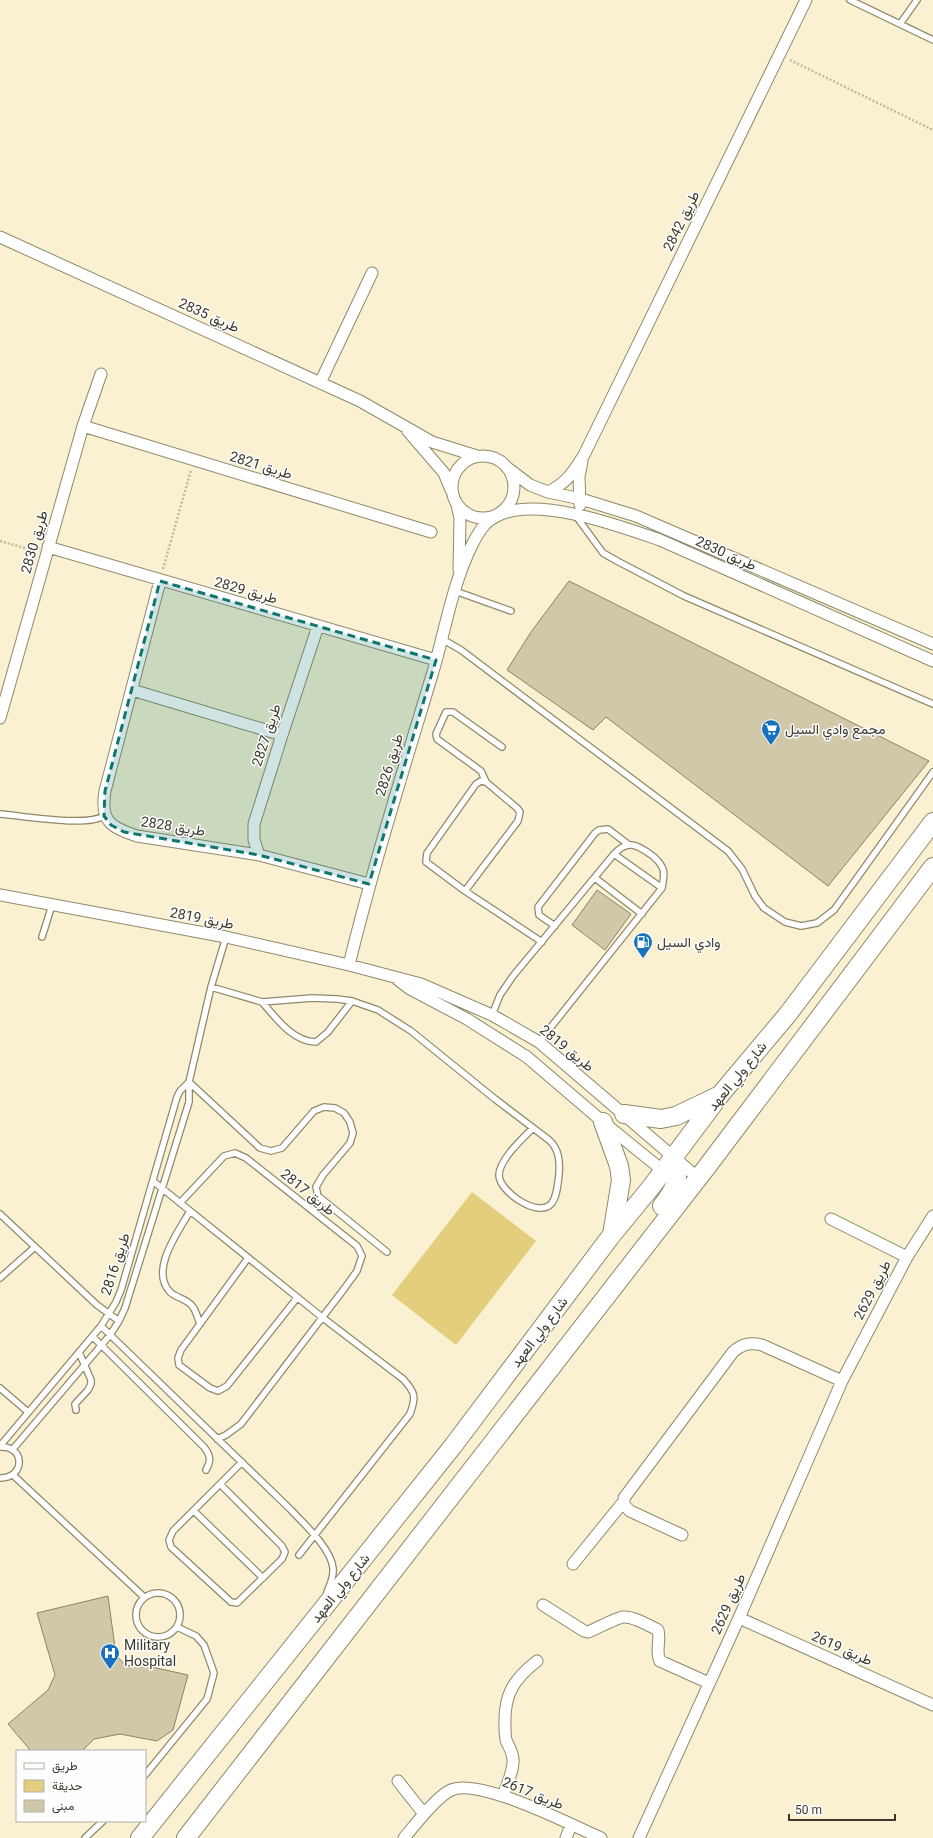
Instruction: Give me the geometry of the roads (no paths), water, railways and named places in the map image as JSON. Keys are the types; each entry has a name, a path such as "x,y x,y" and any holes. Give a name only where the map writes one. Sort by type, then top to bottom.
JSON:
{"main road":[{"name":"شارع ولي العهد","path":"140,1838 453,1446 611,1236 680,1176 720,1095 788,1014 933,822"},
{"name":"شارع ولي العهد","path":"186,1838 565,1348 680,1176 933,867"},
{"path":"624,1114 661,1119 676,1116 720,1095"},
{"path":"602,1122 619,1166 621,1180 611,1236"}],"street":[{"name":"طريق 2842","path":"548,492 559,487 567,480 584,455 806,0"},
{"name":"طريق 2835","path":"0,237 360,401 403,424 432,442 477,456"},
{"path":"320,383 372,273"},
{"name":"طريق 2830","path":"0,718 83,426 101,374"},
{"name":"طريق 2835","path":"403,424 444,473 455,501"},
{"name":"طريق 2821","path":"83,426 431,532"},
{"name":"طريق 2842","path":"581,499 579,477 584,455"},
{"path":"477,456 495,458 509,469 513,477 513,495 504,510 497,515 480,518 463,512 455,501 452,488 456,471 462,464 477,456"},
{"name":"طريق 2830","path":"509,469 530,485 548,492 581,499 636,516 933,644"},
{"path":"575,514 578,510 581,499"},
{"name":"طريق 2826","path":"455,501 460,518 459,575"},
{"name":"طريق 2830","path":"497,515 528,508 575,514 617,525 660,540 933,661"},
{"name":"طريق 2826","path":"349,965 369,884 436,660 459,575 472,545 483,526 497,515"},
{"name":"طريق 2829","path":"48,551 160,581 436,660"},
{"path":"104,816 103,803 105,791 160,581"},
{"name":"طريق 2827","path":"259,855 254,840 254,824 318,626"},
{"path":"132,690 282,735"},
{"name":"طريق 2828","path":"104,816 111,825 124,832 137,836 259,855 369,884"},
{"name":"طريق 2819","path":"0,895 226,937 349,965 396,979 421,984 492,1015 538,1042 624,1114 680,1176"},
{"name":"طريق 2819","path":"396,979 410,989 457,1013 527,1057 602,1122 680,1176"},
{"path":"487,1032 492,1015"},
{"path":"527,1057 538,1042"},
{"path":"831,1219 907,1257"},
{"name":"طريق 2629","path":"639,1838 709,1684 842,1381 907,1257 932,1219"},
{"path":"574,1564 624,1501 626,1494 738,1348 749,1343 762,1345 842,1381"},
{"path":"624,1501 624,1505 630,1511 682,1535"},
{"path":"543,1605 584,1631 588,1632 621,1617 652,1627 658,1630 660,1637 657,1656 660,1661 709,1684"},
{"name":"طريق 2619","path":"738,1618 933,1705"},
{"path":"503,1795 511,1778 513,1763 513,1754 506,1739 505,1710 512,1687 521,1674 537,1661"},
{"path":"398,1781 424,1814 404,1838"},
{"name":"طريق 2617","path":"424,1814 450,1790 463,1787 475,1788 503,1795 601,1838"},
{"path":"566,1838 572,1825"}],"lane":[{"path":"850,0 933,40"},
{"path":"900,24 918,0"},
{"path":"575,514 603,553 619,562 684,596 933,704"},
{"path":"455,591 511,611"},
{"path":"442,639 461,650 728,851 742,870 755,896 764,908 786,922 801,926 817,923 834,910 933,772"},
{"path":"465,891 518,822 520,812 486,782 481,771 437,740 436,734 446,712 453,712 502,747"},
{"path":"486,782 481,781 476,784 426,857 426,862 465,891 542,942"},
{"path":"0,814 81,821 95,820 104,816"},
{"path":"555,926 539,915 538,907 595,834 599,830 608,829 629,845"},
{"path":"492,1015 506,985 614,854 620,848 629,845 638,846 658,860 664,874 662,888 538,1042"},
{"path":"614,854 662,888"},
{"path":"595,878 642,914"},
{"path":"42,937 52,905"},
{"name":"طريق 2816","path":"13,1449 110,1335 125,1308 189,1102 189,1082 211,986 226,937"},
{"path":"211,986 262,1002 312,998 352,1001 388,1015 411,1031 495,1100 533,1128 554,1144 559,1160 557,1190 550,1205 542,1209 534,1208 513,1196 502,1187 499,1175 503,1162 516,1145 533,1128"},
{"path":"262,1002 294,1035 307,1041 316,1042 328,1032 352,1001"},
{"path":"189,1082 260,1148 271,1151 282,1148 314,1111 324,1107 335,1108 344,1113 350,1122 352,1133 350,1143 323,1175 316,1187 318,1196 387,1252"},
{"name":"طريق 2816","path":"0,1447 110,1314 121,1290 177,1097 180,1091 189,1082"},
{"name":"طريق 2817","path":"180,1203 224,1156 235,1153 246,1158 357,1246 362,1256 357,1271 323,1318"},
{"path":"153,1181 297,1298 403,1379 412,1388 415,1400 410,1414 299,1555"},
{"path":"190,1211 165,1257 162,1273 164,1283 171,1292 193,1306 200,1324"},
{"path":"0,1214 97,1305 119,1321"},
{"path":"0,1278 34,1246"},
{"path":"248,1258 181,1350 178,1358 179,1365 210,1388 218,1391 227,1386 297,1298"},
{"path":"217,1439 230,1433 241,1424 323,1318"},
{"path":"101,1326 290,1509 314,1536 331,1559 333,1569 332,1579 312,1622"},
{"path":"93,1336 204,1447 209,1454 210,1462 206,1470"},
{"path":"76,1410 75,1404 88,1390 91,1384 91,1380 79,1352"},
{"path":"0,1388 28,1412"},
{"path":"0,1447 13,1449 18,1455 20,1462 18,1469 13,1475 7,1478 0,1478"},
{"path":"220,1484 282,1546 285,1552 282,1559 237,1603 231,1602 171,1547 169,1540 173,1531 194,1511 220,1484 242,1462"},
{"path":"13,1475 144,1597"},
{"path":"194,1511 263,1578"},
{"path":"154,1593 164,1593 173,1598 179,1607 181,1618 177,1628 167,1636 154,1638 143,1632 136,1621 136,1608 144,1597 154,1593"},
{"path":"146,1774 207,1700 214,1673 204,1645 196,1636 177,1628"},
{"path":"85,1838 101,1822"}],"place":[{"name":"مجمع وادي السيل","path":"771,746"},
{"name":"وادي السيل","path":"643,959"},
{"name":"Military Hospital","path":"110,1670"}]}
